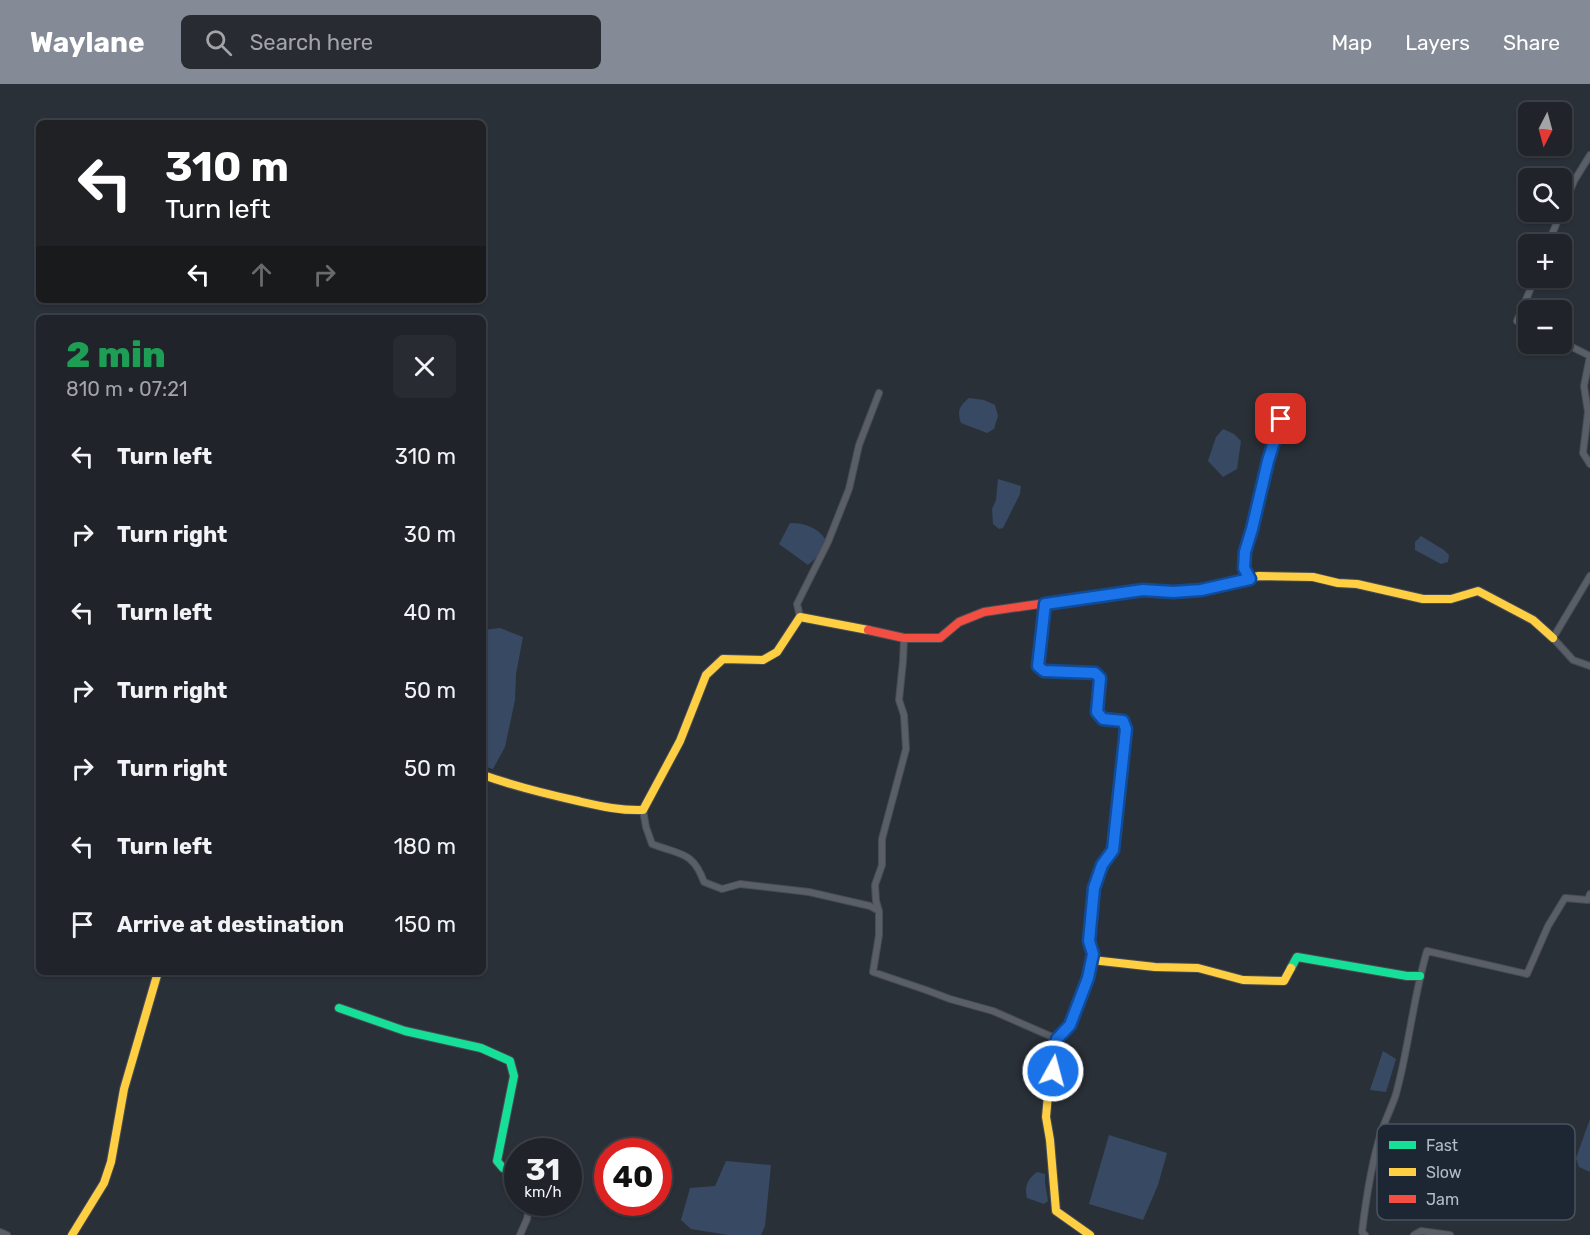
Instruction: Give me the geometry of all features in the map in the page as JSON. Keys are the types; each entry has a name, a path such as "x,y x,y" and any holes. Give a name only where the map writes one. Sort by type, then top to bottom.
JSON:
{"street":[{"path":"1552,234 1574,181 1590,155"},
{"path":"1572,347 1590,356 1584,386 1588,412 1583,453 1590,464"},
{"path":"879,393 859,445 849,489 828,542 797,604 800,617 777,652 763,660 723,659 706,675 680,741 644,810 646,827 652,844 690,858 698,866 704,882 722,890 740,884 809,892 870,906 879,911"},
{"path":"1250,579 1244,568 1245,552 1268,461 1285,410"},
{"path":"800,617 904,638 940,638 959,622 984,612 1143,590 1173,592 1201,590 1259,576 1313,577 1423,599 1451,599 1478,591 1533,620 1573,660 1590,666"},
{"path":"1553,638 1590,576"},
{"path":"1045,604 1038,666 1044,671 1095,673 1100,678 1097,712 1103,719 1123,721 1126,729 1113,850 1102,865 1094,888 1089,941 1093,954 1092,960 1074,1018 1057,1039 1046,1116 1056,1211 1090,1235"},
{"path":"904,638 898,700 904,715 906,749 882,839 882,865 875,885 879,911 879,935 873,972 950,999 993,1011 1057,1039"},
{"path":"486,776 587,803 629,812 644,810"},
{"path":"1385,1124 1396,1095 1412,1024 1419,976 1427,951 1527,974 1548,926 1564,897 1588,900 1590,894"},
{"path":"1092,960 1155,967 1198,968 1242,980 1284,981 1297,957 1407,976 1419,976"},
{"path":"72,1235 104,1183 111,1162 124,1089 157,975"},
{"path":"339,1008 405,1031 481,1048 510,1061 514,1076 497,1161 504,1169"},
{"path":"1365,1235 1362,1232 1367,1196 1377,1151"},
{"path":"520,1235 528,1216"},
{"path":"1413,1235 1421,1231 1450,1235"},
{"path":"0,1232 7,1235"}],"water":[{"path":"969,398 984,400 995,405 998,416 994,429 987,433 961,423 960,409"},
{"path":"1223,429 1234,434 1241,441 1237,469 1223,477 1208,461 1216,437"},
{"path":"998,479 1021,486 1020,494 1003,528 999,529 993,524 992,509 996,500"},
{"path":"790,523 810,527 826,540 817,557 808,565 779,544"},
{"path":"1421,536 1444,550 1449,555 1448,562 1441,564 1415,550 1415,542"},
{"path":"500,628 523,637 516,674 515,700 505,747 493,769 486,767 486,630"},
{"path":"1383,1051 1396,1059 1386,1092 1370,1090"},
{"path":"1590,1119 1590,1172 1579,1167 1576,1158"},
{"path":"1109,1135 1167,1153 1158,1185 1143,1220 1089,1204"},
{"path":"726,1161 771,1165 765,1226 761,1235 728,1235 691,1229 681,1220 690,1188 715,1186"},
{"path":"1037,1172 1045,1174 1048,1201 1044,1204 1027,1198 1027,1183"}],"traffic: fast":[{"path":"1291,968 1297,957 1407,976 1420,976"},
{"path":"339,1008 405,1031 481,1048 510,1061 514,1076 497,1161 504,1169"}],"traffic: slow":[{"path":"1087,597 1142,589 1173,592 1201,589 1259,576 1313,577 1423,599 1451,599 1478,591 1533,620 1553,638"},
{"path":"486,776 530,790 594,805 643,810 680,741 706,675 723,659 763,660 777,652 800,617 868,630"},
{"path":"1090,1235 1056,1211 1046,1117 1057,1039 1070,1025 1080,1003 1092,960 1155,967 1198,968 1243,980 1284,981 1291,968"},
{"path":"72,1235 104,1183 111,1162 124,1089 157,975"}],"traffic: jam":[{"path":"868,630 904,638 940,638 959,622 984,612 1087,597"}],"route":[{"path":"1053,1071 1057,1039 1070,1025 1088,978 1093,954 1089,941 1094,888 1102,865 1113,850 1126,729 1123,721 1103,719 1097,712 1100,678 1095,673 1044,671 1038,666 1045,604 1143,590 1173,592 1201,590 1250,579 1244,568 1245,552 1281,419"}]}
